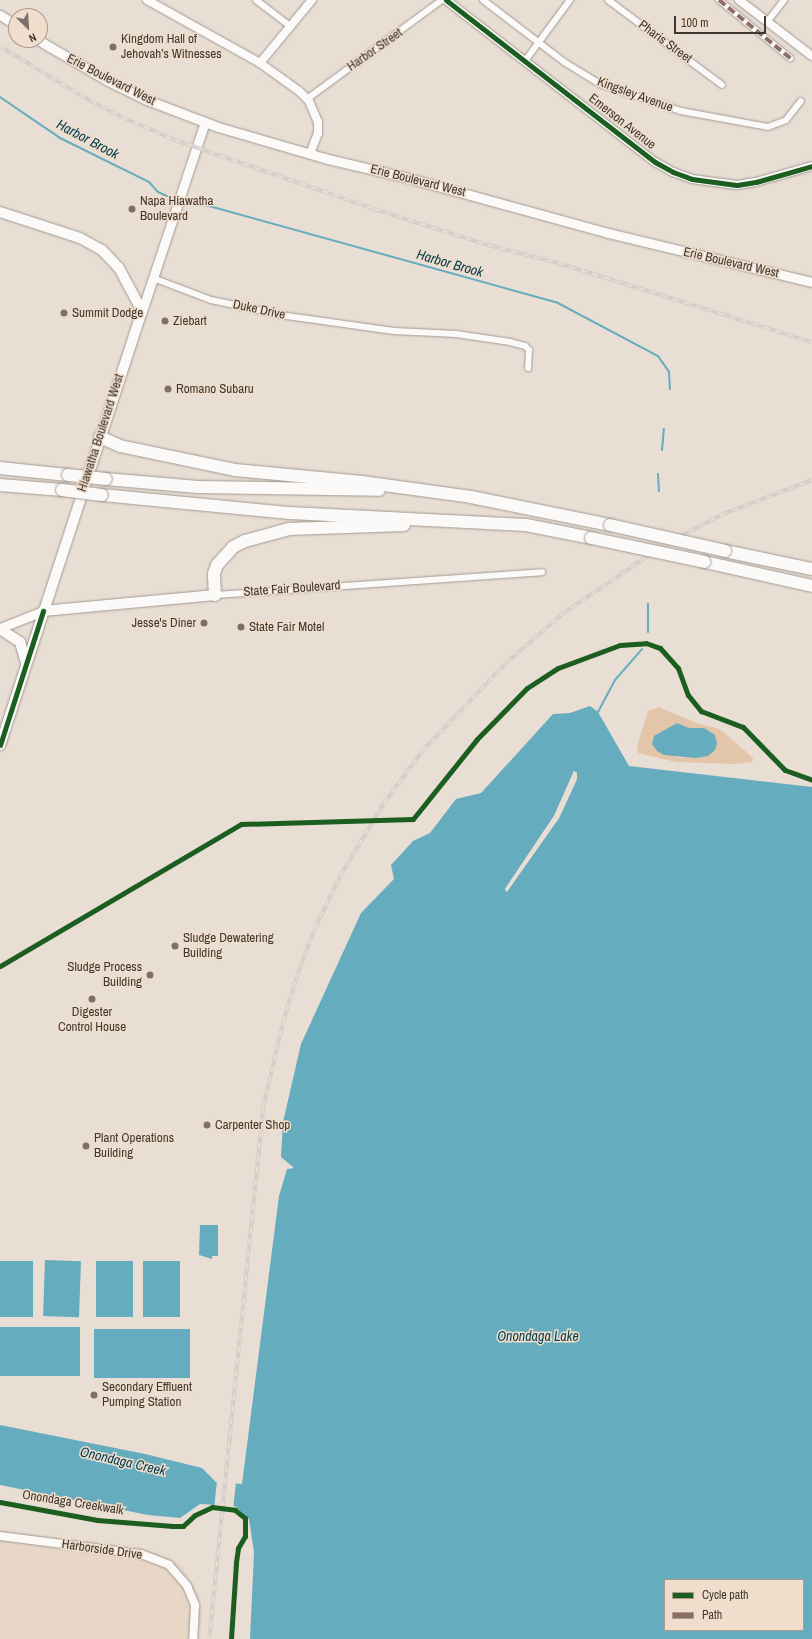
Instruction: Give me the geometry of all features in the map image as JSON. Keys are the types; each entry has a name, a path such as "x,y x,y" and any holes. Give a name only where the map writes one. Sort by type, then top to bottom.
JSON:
{"highway":[{"path":"100,437 120,446 235,470 362,482 514,504 812,569"},
{"path":"0,468 213,488 430,492"},
{"path":"0,484 290,513 475,521 526,525 812,586"},
{"path":"215,595 214,574 224,556 245,541 266,534 320,527 475,521"}],"main road":[{"name":"Erie Boulevard West","path":"48,46 108,81 147,100 205,122 310,154 411,178 703,257 812,282"},
{"name":"Hiawatha Boulevard West","path":"0,745 152,278 205,122"},
{"path":"0,212 80,238 103,251 119,268 142,311"},
{"name":"State Fair Boulevard","path":"43,611 215,595"},
{"path":"0,628 43,611"},
{"path":"0,628 20,642 26,666"}],"street":[{"path":"147,0 260,63 307,99 318,122 318,133 310,154"},
{"path":"256,0 290,26"},
{"path":"260,63 312,0"},
{"name":"Harbor Street","path":"307,99 442,0"},
{"name":"Emerson Avenue","path":"446,0 655,162 673,172 697,180 737,185 756,182 812,166"},
{"name":"Kingsley Avenue","path":"483,0 564,62 600,84 699,115 768,127 786,120 801,101"},
{"path":"525,62 570,0"},
{"name":"Pharis Street","path":"608,0 722,84"},
{"path":"719,0 790,58"},
{"path":"739,0 812,56"},
{"path":"767,22 784,0"},
{"name":"Duke Drive","path":"152,278 211,300 251,309 394,331 456,334 525,346 531,354 528,368"},
{"name":"State Fair Boulevard","path":"215,595 542,572"},
{"name":"Harborside Drive","path":"0,1536 141,1554 169,1565 187,1586 195,1604 193,1639"}],"shaded area":[{"path":"659,707 696,723 720,729 753,758 752,762 736,764 676,762 638,753 637,746 648,711","holes":["677,723 689,728 708,756 677,758 669,728"]},
{"path":"0,1531 149,1550 172,1559 183,1567 200,1596 202,1616 200,1639 0,1639"}],"water":[{"name":"Onondaga Lake","path":"590,706 598,712 629,766 812,787 812,1639 250,1639 254,1552 249,1519 235,1506 200,1504 180,1518 148,1515 0,1485 0,1425 145,1454 202,1468 216,1482 242,1484 279,1196 287,1169 294,1168 281,1157 283,1122 301,1044 361,913 394,879 391,865 413,841 430,833 456,799 481,793 553,714 570,713","holes":["574,771 577,773 577,779 559,818 506,892 505,889 554,816"]},
{"path":"677,723 689,728 704,728 715,735 717,744 715,750 708,756 695,758 664,755 657,751 652,744 654,736"},
{"path":"200,1225 218,1225 218,1256 212,1256 212,1259 199,1255"},
{"path":"45,1260 81,1261 79,1317 43,1316"},
{"path":"0,1261 33,1261 33,1317 0,1317"},
{"path":"96,1261 133,1261 133,1317 96,1317"},
{"path":"143,1261 180,1261 180,1317 143,1317"},
{"path":"0,1327 80,1327 80,1376 0,1376"},
{"path":"94,1329 190,1329 190,1378 94,1378"}],"pier":[{"path":"574,771 577,773 577,779 559,818 507,892 505,889 554,816","holes":["574,774 575,778 557,817 515,878 556,817"]},
{"path":"217,1481 236,1483 233,1508 214,1506"}],"waterway":[{"name":"Harbor Brook","path":"0,97 60,138 149,182 158,192 167,196"},
{"name":"Harbor Brook","path":"193,205 209,206 556,302 658,356 669,372 670,389"},
{"name":"Harbor Brook","path":"662,450 664,429"},
{"name":"Harbor Brook","path":"658,474 659,491"},
{"name":"Harbor Brook","path":"648,604 648,632"},
{"name":"Harbor Brook","path":"598,712 615,680 642,649"}],"railway":[{"path":"0,46 80,95 122,117 175,140 374,209 488,245 558,263 812,342"},
{"path":"209,1639 263,1107 283,1022 296,978 315,928 340,876 384,803 422,751 506,663 561,615 667,543 721,515 812,480"}],"marked path":[{"path":"719,0 790,58"}],"cycle path":[{"path":"446,0 655,162 673,172 692,179 737,185 756,182 812,166"},
{"path":"0,745 43,611"},
{"path":"0,966 241,824 413,819 477,739 527,688 558,668 620,645 646,643 660,648 678,668 688,695 701,711 743,727 785,770 812,780"},
{"name":"Onondaga Creekwalk","path":"0,1502 97,1520 173,1526 183,1526 195,1515 212,1507 235,1510 245,1518 245,1536 238,1548 231,1639"}],"place":[{"name":"Kingdom Hall of Jehovah’s Witnesses","path":"113,47"},
{"name":"Napa Hiawatha Boulevard","path":"132,209"},
{"name":"Summit Dodge","path":"64,313"},
{"name":"Ziebart","path":"165,321"},
{"name":"Romano Subaru","path":"168,389"},
{"name":"Jesse's Diner","path":"204,623"},
{"name":"State Fair Motel","path":"241,627"},
{"name":"Sludge Dewatering Building","path":"175,946"},
{"name":"Sludge Process Building","path":"150,975"},
{"name":"Digester Control House","path":"92,999"},
{"name":"Carpenter Shop","path":"207,1125"},
{"name":"Plant Operations Building","path":"86,1146"},
{"name":"Secondary Effluent Pumping Station","path":"94,1395"}],"water label":[{"name":"Onondaga Creek","path":"123,1461"}]}
